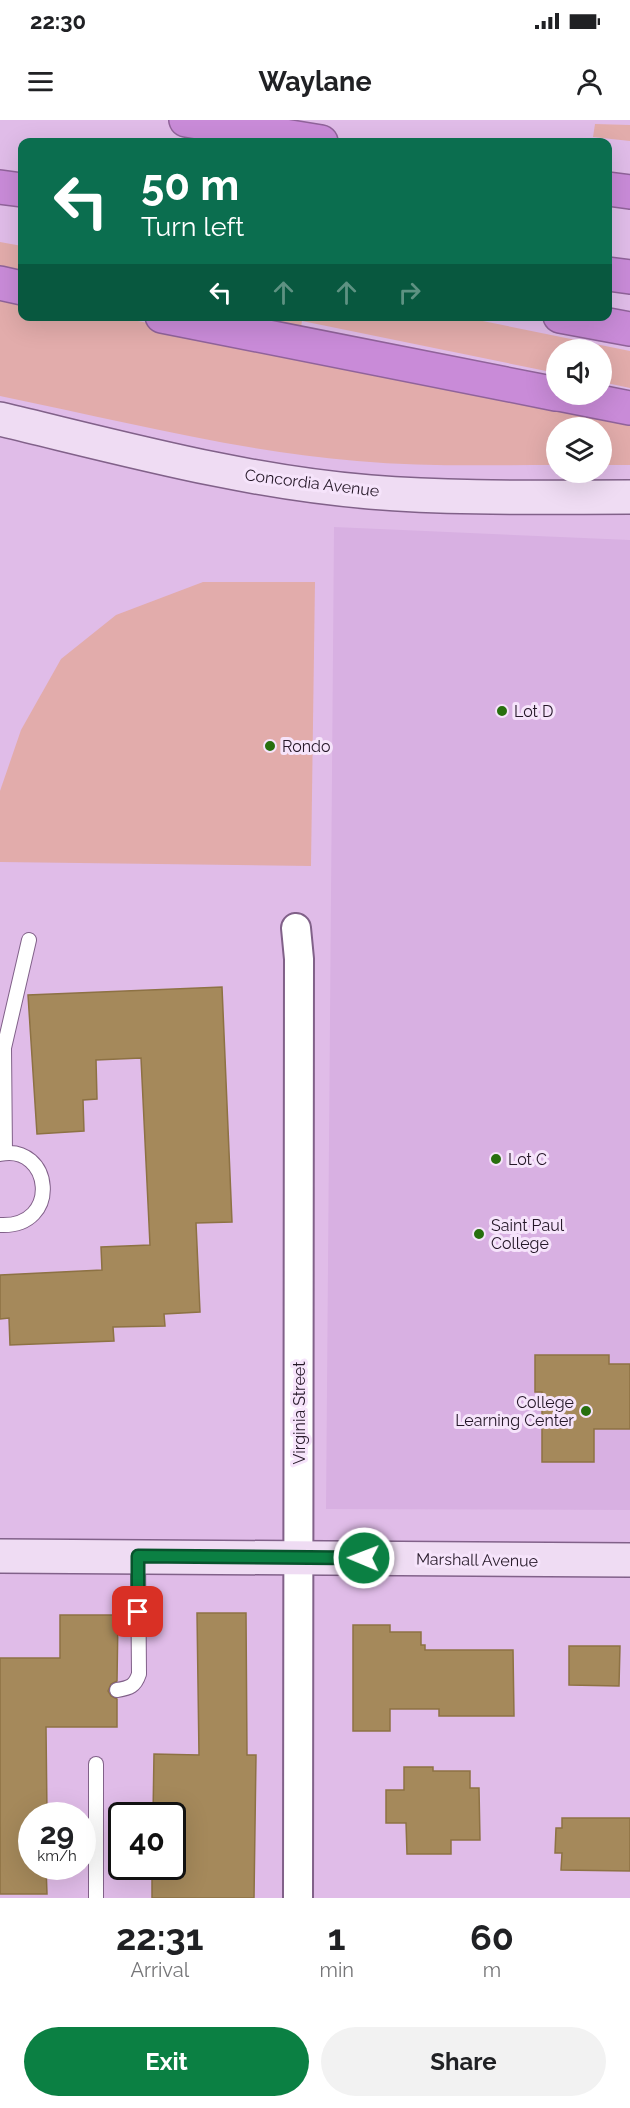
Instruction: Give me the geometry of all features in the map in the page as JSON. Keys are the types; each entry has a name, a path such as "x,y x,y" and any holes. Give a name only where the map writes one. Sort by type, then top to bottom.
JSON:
{"highway":[{"path":"186,120 296,138"},
{"path":"0,187 18,189"},
{"path":"612,275 630,277"},
{"path":"0,283 18,287"},
{"path":"187,321 546,392"},
{"path":"587,321 630,329"},
{"path":"612,404 630,408"}],"street":[{"name":"Concordia Avenue","path":"0,419 218,470 370,492 630,497"},
{"name":"Virginia Street","path":"296,928 299,959 298,1898"},
{"name":"Marshall Avenue","path":"0,1556 630,1560"}],"lane":[{"path":"0,1225 13,1226 24,1221 38,1208 44,1191 37,1168 17,1154 2,1153 4,1048 29,940"},
{"path":"117,1690 130,1688 136,1683 139,1674 138,1556"},
{"path":"96,1764 96,1898"}],"shaded area":[{"path":"595,124 630,125 630,141 593,137"},
{"path":"0,242 18,245 18,270 0,267"},
{"path":"0,293 18,296 18,321 138,321 546,403 546,405 630,420 630,465 612,465 612,417 546,417 546,465 382,463 267,450 0,396"},
{"path":"269,321 302,321 301,327"},
{"path":"302,321 483,321 571,339 546,339 546,371"},
{"path":"612,347 630,351 630,388 612,384"},
{"name":"Saint Paul College","path":"334,527 630,540 630,1510 326,1509"},
{"path":"203,582 315,582 311,866 0,862 0,791 21,730 61,659 116,615"}],"building":[{"path":"222,987 232,1222 196,1223 200,1312 164,1314 165,1326 113,1327 114,1341 10,1345 9,1318 0,1319 0,1275 102,1270 101,1247 150,1245 141,1058 96,1060 97,1099 83,1100 84,1131 37,1134 28,995"},
{"name":"College Learning Center","path":"535,1355 609,1355 609,1364 630,1364 630,1429 594,1429 594,1462 542,1462 542,1392 535,1392"},
{"path":"197,1613 246,1613 247,1755 256,1755 254,1898 152,1898 152,1880 186,1880 186,1802 153,1802 154,1754 199,1755"},
{"path":"60,1615 118,1615 117,1681 111,1684 108,1691 117,1699 117,1727 46,1727 47,1802 18,1802 18,1880 46,1880 47,1894 0,1894 0,1658 60,1658"},
{"path":"353,1625 390,1625 390,1632 421,1632 421,1645 425,1645 425,1650 513,1650 514,1716 439,1716 439,1709 390,1709 390,1731 353,1731"},
{"path":"569,1646 620,1646 619,1686 569,1685"},
{"path":"404,1767 433,1767 433,1771 470,1771 470,1788 479,1788 480,1840 451,1840 451,1854 407,1854 406,1823 386,1823 386,1790 404,1790"},
{"path":"562,1818 630,1818 630,1871 561,1870 562,1853 555,1853 556,1828 562,1828"}],"place":[{"name":"Lot D","path":"502,711"},
{"name":"Rondo","path":"270,746"},
{"name":"Lot C","path":"496,1159"},
{"name":"Saint Paul College","path":"479,1234"},
{"name":"College Learning Center","path":"586,1411"}],"route":[{"path":"138,1612 138,1556 364,1558"}]}
